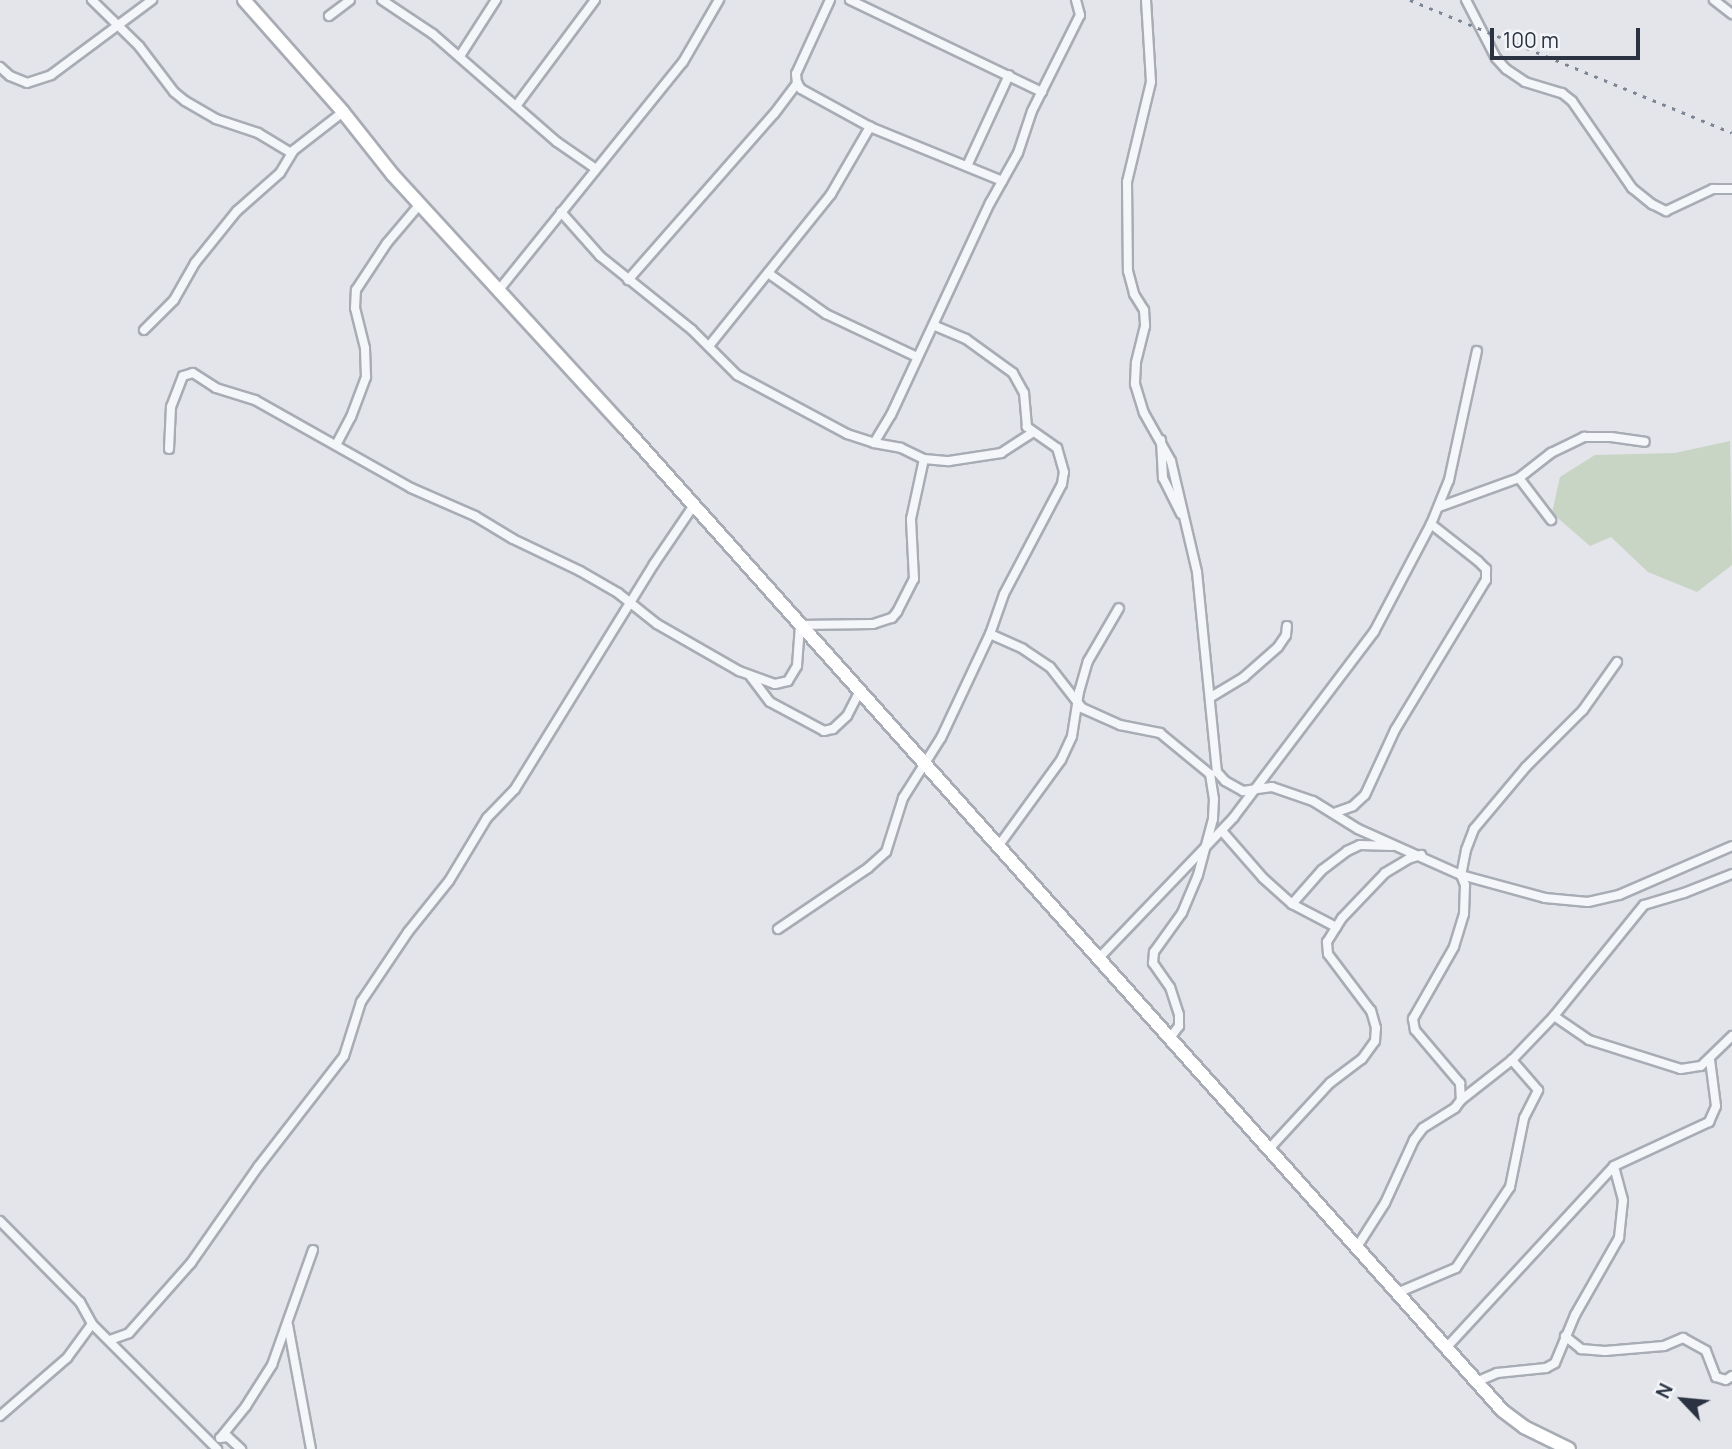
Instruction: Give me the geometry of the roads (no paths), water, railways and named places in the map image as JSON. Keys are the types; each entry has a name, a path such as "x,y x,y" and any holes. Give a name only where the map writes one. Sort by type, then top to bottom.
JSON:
{"main road":[{"path":"244,0 420,204 694,505 997,848 1503,1411 1524,1427 1569,1449"}],"street":[{"path":"92,0 119,25 155,65 174,92 185,101 216,119 258,133 291,153"},
{"path":"0,67 20,81 38,82 65,68 152,0"},
{"path":"329,16 350,0"},
{"path":"382,0 460,56 556,142 596,169"},
{"path":"460,56 496,0"},
{"path":"516,106 595,0"},
{"path":"498,291 684,62 719,0"},
{"path":"628,280 774,114 797,83 799,66 830,0"},
{"path":"850,0 1042,92"},
{"path":"874,443 891,415 1002,181 1018,153 1042,92 1080,15 1076,0"},
{"path":"1146,0 1151,82 1127,182 1130,285 1144,310 1145,326 1136,363 1135,384 1144,413 1171,461 1197,572 1217,772 1235,788 1253,791 1272,787 1283,789 1334,813 1358,829 1461,875 1545,898 1588,902 1619,895 1732,846"},
{"path":"1466,0 1496,58 1525,82 1562,93 1572,101 1632,188 1652,204 1666,211 1713,189 1732,189"},
{"path":"1714,0 1732,14"},
{"path":"967,166 1009,75"},
{"path":"797,83 808,93 870,127 1002,181"},
{"path":"144,330 180,293 185,278 237,211 280,173 291,153 343,112"},
{"path":"709,346 841,180 870,127"},
{"path":"335,445 351,417 366,377 365,348 355,308 356,290 394,234 420,204"},
{"path":"561,212 593,249 709,346 737,375 847,435 901,449 924,459 949,461 985,457 1017,445 1033,432"},
{"path":"768,273 825,314 917,357"},
{"path":"778,929 886,852 900,805 948,724 990,634 1014,573 1062,484 1064,472 1057,447 1033,432 1024,421 1024,393 1013,373 965,340 935,326"},
{"path":"1098,958 1222,831 1374,632 1439,507 1455,455 1477,351"},
{"path":"169,449 172,407 183,376 189,372 216,388 255,400 411,488 475,516 513,539 580,571 630,602 657,624 751,677 775,684 788,681 797,666 800,625 873,624 892,618 897,612 914,579 911,519 924,459"},
{"path":"1439,507 1519,478 1551,453 1584,437 1611,437 1645,442"},
{"path":"1519,478 1550,520"},
{"path":"110,1340 129,1333 191,1263 258,1167 344,1056 361,1002 408,932 449,881 487,818 515,789 630,602 694,505"},
{"path":"1334,813 1353,806 1364,795 1395,730 1486,580 1486,569 1432,524"},
{"path":"997,848 1062,760 1072,736 1088,662 1119,608"},
{"path":"1210,697 1244,677 1278,647 1286,635 1287,625"},
{"path":"990,634 1023,649 1050,667 1077,704 1120,725 1160,733 1210,774 1214,799 1206,847 1192,894 1154,952 1153,963 1170,987 1179,1015 1179,1026 1170,1038"},
{"path":"1461,1100 1460,1083 1415,1030 1413,1019 1454,947 1466,899 1461,875 1466,850 1474,829 1526,767 1583,710 1617,662"},
{"path":"751,677 770,702 824,731 833,729 847,716 859,692"},
{"path":"1222,831 1292,904 1336,927"},
{"path":"1292,904 1322,870 1347,850 1370,845 1402,847"},
{"path":"1269,1149 1330,1083 1362,1059 1375,1041 1376,1028 1371,1011 1328,954 1327,942 1336,927 1385,873 1408,859 1421,855"},
{"path":"1357,1247 1385,1203 1414,1140 1423,1128 1455,1108 1461,1100 1511,1060 1554,1016 1644,905 1684,894 1732,874"},
{"path":"1554,1016 1589,1040 1681,1069 1702,1066 1732,1036"},
{"path":"1397,1293 1456,1268 1510,1187 1524,1118 1538,1090 1511,1060"},
{"path":"1447,1348 1614,1166 1709,1122 1716,1106 1710,1060"},
{"path":"1476,1381 1497,1373 1552,1365 1619,1238 1623,1200 1614,1166"},
{"path":"0,1220 69,1290 88,1313 92,1324 214,1447 260,1386 288,1324 313,1250"},
{"path":"0,1416 67,1358 92,1324"},
{"path":"288,1324 311,1449"},
{"path":"1565,1336 1581,1349 1605,1351 1664,1346 1682,1338 1706,1351 1716,1377 1726,1380 1732,1376"},
{"path":"221,1437 232,1440 241,1449"}],"railway":[{"path":"1410,0 1732,133"}]}
